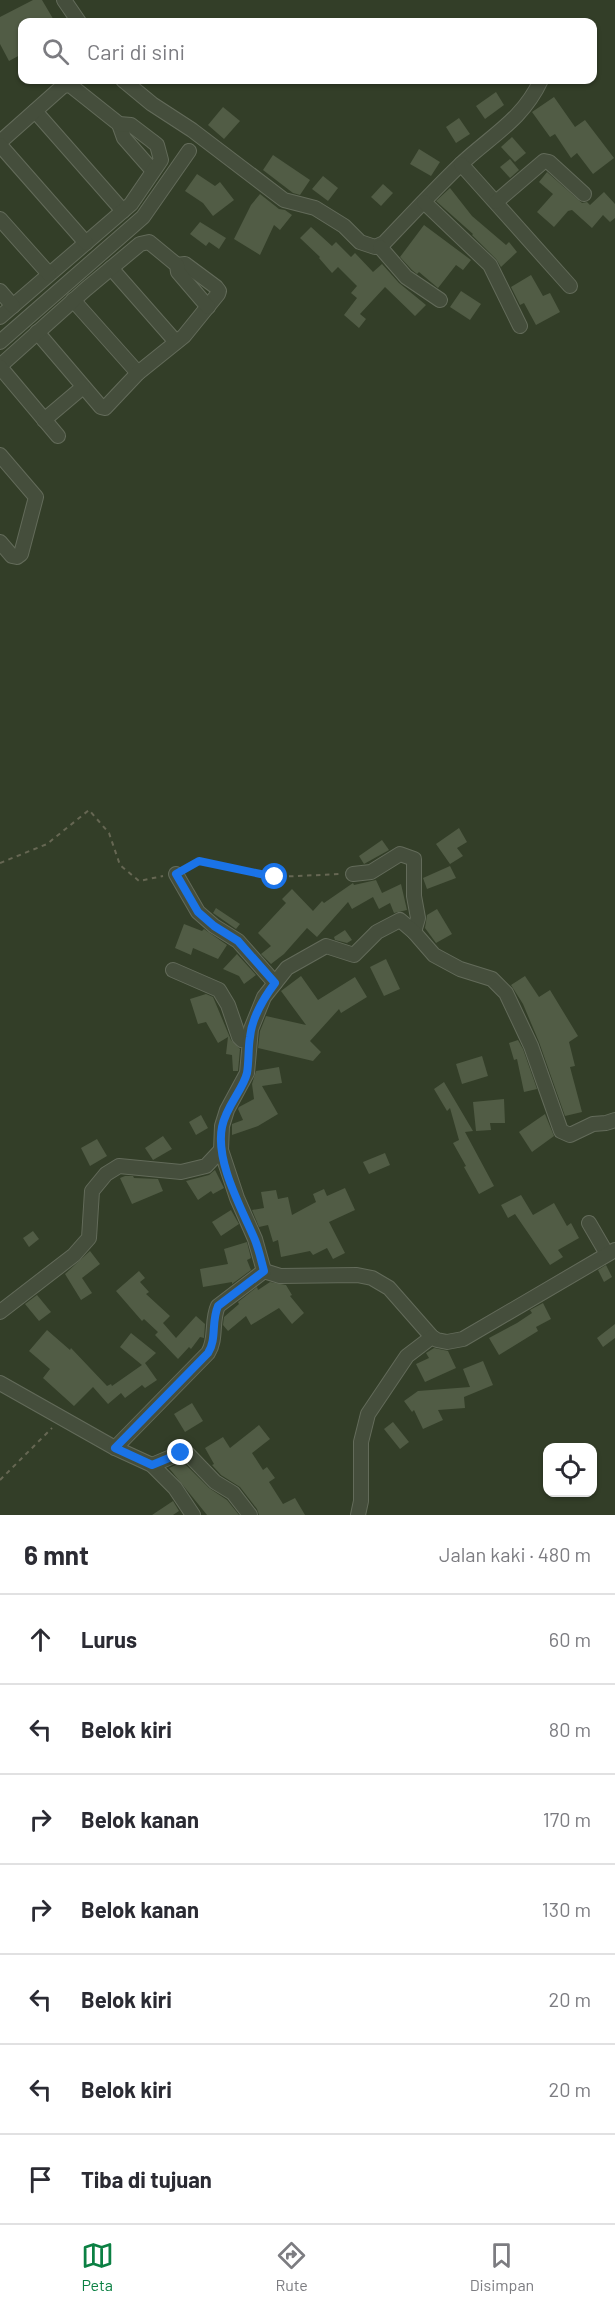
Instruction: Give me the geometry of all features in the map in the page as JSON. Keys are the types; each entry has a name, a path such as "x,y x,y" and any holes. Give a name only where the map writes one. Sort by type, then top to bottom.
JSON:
{"street":[{"path":"64,0 76,18"},
{"path":"128,84 284,200 315,208 344,226 360,242 368,246 380,246 461,164 518,117 533,98 539,84"},
{"path":"86,243 0,143 63,86 70,85 119,124 124,138 153,171"},
{"path":"34,111 123,211"},
{"path":"0,317 131,204 161,160 157,145 131,125 119,124"},
{"path":"0,342 143,217 189,151"},
{"path":"496,202 544,161 549,162 584,194"},
{"path":"461,164 570,286"},
{"path":"424,202 489,265 520,326"},
{"path":"0,219 49,274"},
{"path":"58,436 2,375 37,332 73,300 140,244 149,242 177,265 178,272 208,307"},
{"path":"380,246 406,277 440,300"},
{"path":"37,332 83,387 101,407 105,408 138,373 176,342 218,294 216,287 185,264 177,265"},
{"path":"111,268 176,342"},
{"path":"0,291 13,306"},
{"path":"73,300 138,373"},
{"path":"44,420 83,387"},
{"path":"0,455 36,497 21,554 12,556 0,542"},
{"path":"353,874 371,872 400,854 414,859 414,896 418,918 414,932"},
{"path":"176,874 198,912 214,926 238,941 275,983"},
{"path":"264,1271 255,1239 237,1198 221,1150 222,1126 227,1110 247,1073 250,1035 264,997 287,968 326,946 354,955 376,933 400,920 414,932 434,956 460,969 492,979 506,993 531,1046 561,1131 570,1135 593,1124 615,1120"},
{"path":"173,970 219,990 228,1005 239,1037 242,1040 250,1035"},
{"path":"0,1312 74,1255 89,1238 92,1191 106,1174 119,1166 181,1172 206,1166 221,1150"},
{"path":"264,1271 280,1276 357,1275 372,1278 389,1288 437,1340 447,1342 463,1340 611,1252 589,1223"},
{"path":"115,1448 208,1353 212,1346 215,1312 218,1306 264,1271"},
{"path":"358,1515 362,1473 361,1442 368,1414 407,1356 432,1336"},
{"path":"0,1383 115,1448 152,1465 175,1488 193,1515"},
{"path":"152,1465 178,1454 188,1454 215,1482 233,1493 250,1515"}],"path":[{"path":"0,862 47,844 89,810 109,833 120,865 139,881 176,874 199,861 275,877 353,874"},
{"path":"0,1480 62,1417"}],"building":[{"path":"33,0 42,0 53,18 18,18 18,56 9,61 0,44 0,17"},
{"path":"496,92 504,105 485,119 476,106"},
{"path":"554,97 575,127 585,120 614,158 593,174 577,153 571,158 555,134 550,137 532,112"},
{"path":"223,107 240,121 224,139 208,125"},
{"path":"459,118 470,134 456,143 446,127"},
{"path":"512,137 526,153 515,162 501,147"},
{"path":"419,149 440,162 431,176 410,164"},
{"path":"273,155 310,180 300,195 293,193 263,170"},
{"path":"510,159 519,170 510,178 500,167"},
{"path":"547,172 582,203 587,202 590,205 604,192 615,204 615,218 610,222 603,215 592,228 572,210 568,211 554,227 537,212 553,194 539,182"},
{"path":"197,174 215,186 220,182 234,200 213,216 203,203 185,191"},
{"path":"323,176 338,188 328,201 312,189"},
{"path":"383,184 393,193 381,206 371,197"},
{"path":"450,188 472,216 506,245 509,242 517,252 501,267 473,234 436,201"},
{"path":"260,194 279,209 292,215 280,230 274,225 260,255 234,239 251,205"},
{"path":"200,222 226,238 219,249 209,242 206,246 190,234"},
{"path":"424,225 471,260 463,270 456,265 438,288 419,272 417,274 412,270 400,257"},
{"path":"311,227 332,246 336,242 351,257 355,253 373,272 382,264 399,283 426,305 415,316 385,287 360,314 366,319 359,328 344,315 357,298 351,293 357,286 338,267 332,273 320,257 300,238"},
{"path":"531,275 543,296 550,293 560,312 536,325 524,303 520,305 511,287"},
{"path":"461,291 481,304 470,320 450,307"},
{"path":"459,828 467,842 457,848 463,856 450,864 436,844"},
{"path":"382,840 389,850 364,864 359,856"},
{"path":"450,866 456,878 427,889 423,878"},
{"path":"376,880 382,893 401,884 407,910 394,913 390,903 379,909 373,897 352,909 348,902 317,937 307,928 284,954 271,964 261,954 271,946 258,933 286,903 282,899 292,889 313,911 322,901 324,903 353,883 354,885"},
{"path":"216,908 240,924 236,929 213,913"},
{"path":"437,909 452,934 436,943 425,928 427,915"},
{"path":"184,924 202,931 204,929 227,945 218,959 193,948 191,955 175,948"},
{"path":"345,930 352,940 347,943 335,940 334,937"},
{"path":"237,954 256,975 244,984 239,976 223,969"},
{"path":"386,959 400,989 384,996 370,967"},
{"path":"301,976 318,1000 355,977 367,997 341,1013 339,1009 310,1041 321,1052 313,1061 258,1048 260,1031 266,1016 306,1025 281,991"},
{"path":"525,976 539,997 550,990 578,1036 569,1042 575,1066 570,1067 582,1112 565,1116 539,1042 523,1004 511,985"},
{"path":"206,994 213,997 231,1040 240,1049 238,1071 233,1071 232,1055 226,1054 228,1037 218,1043 206,1022 198,1024 190,999"},
{"path":"518,1040 537,1089 524,1092 517,1059 514,1060 509,1043"},
{"path":"482,1056 488,1076 462,1084 456,1064"},
{"path":"279,1067 282,1083 262,1086 278,1114 258,1126 232,1135 232,1124 243,1120 239,1107 254,1099 252,1084 256,1071"},
{"path":"444,1082 473,1131 465,1132 494,1186 479,1194 453,1143 459,1140 450,1108 447,1111 434,1089"},
{"path":"504,1099 505,1123 490,1123 491,1130 476,1131 473,1102"},
{"path":"545,1114 554,1136 532,1152 519,1132"},
{"path":"201,1115 208,1128 196,1135 189,1122"},
{"path":"163,1136 172,1149 153,1160 145,1148"},
{"path":"97,1139 107,1156 90,1166 81,1148"},
{"path":"385,1153 390,1165 369,1174 363,1162"},
{"path":"215,1170 224,1188 213,1194 211,1191 198,1200 186,1181 209,1175"},
{"path":"125,1176 158,1179 163,1191 132,1204 120,1178"},
{"path":"345,1188 355,1210 329,1222 345,1253 333,1259 327,1248 313,1255 310,1251 281,1257 278,1240 273,1242 268,1225 259,1227 252,1210 264,1208 261,1192 276,1190 278,1199 288,1197 292,1215 316,1202 313,1194 324,1189 327,1196"},
{"path":"521,1195 533,1215 554,1203 567,1226 571,1223 579,1238 558,1250 563,1257 550,1265 515,1214 508,1218 501,1205"},
{"path":"231,1210 239,1224 221,1236 212,1222"},
{"path":"33,1231 39,1239 29,1247 23,1238"},
{"path":"247,1242 251,1258 247,1260 251,1270 232,1284 232,1282 203,1287 200,1269 228,1264 224,1249"},
{"path":"90,1251 100,1264 82,1278 92,1293 81,1300 65,1274"},
{"path":"606,1265 612,1277 604,1282 598,1270"},
{"path":"139,1271 145,1278 140,1282 149,1292 146,1294 170,1316 163,1323 176,1338 196,1316 205,1324 204,1338 200,1337 191,1349 189,1347 178,1359 155,1335 158,1332 144,1319 142,1321 116,1291"},
{"path":"270,1282 286,1285 292,1295 290,1296 304,1313 292,1324 279,1308 251,1325 246,1316 228,1331 223,1325 224,1317 257,1287 258,1290"},
{"path":"37,1295 51,1312 39,1321 25,1304"},
{"path":"543,1303 551,1319 536,1327 538,1331 499,1355 489,1338 517,1323 532,1313 530,1310"},
{"path":"615,1324 615,1338 603,1347 597,1338"},
{"path":"47,1330 70,1350 71,1348 107,1386 111,1384 112,1386 142,1365 120,1347 131,1333 156,1353 145,1363 157,1380 145,1388 142,1385 125,1398 121,1393 108,1404 93,1387 74,1406 43,1378 50,1369 29,1351"},
{"path":"434,1348 448,1351 456,1368 425,1382 416,1364 429,1358 426,1353"},
{"path":"483,1361 493,1385 464,1397 465,1408 438,1410 443,1420 423,1429 414,1410 412,1412 404,1401 418,1391 470,1387 463,1369"},
{"path":"192,1403 203,1421 185,1432 174,1414"},
{"path":"393,1422 409,1442 400,1449 384,1429"},
{"path":"259,1425 270,1439 252,1453 263,1470 267,1467 275,1478 269,1482 283,1504 295,1498 305,1515 259,1515 240,1487 221,1475 212,1465 214,1464 205,1448 223,1437 230,1448"},
{"path":"184,1463 209,1488 227,1500 239,1515 207,1515 169,1468"},
{"path":"173,1501 179,1511 173,1515 152,1515"}],"route":[{"path":"181,1453 152,1465 115,1448 208,1353 212,1346 215,1312 218,1306 264,1271 255,1239 244,1217 221,1150 220,1137 227,1110 247,1073 250,1035 256,1014 264,997 275,983 238,941 214,926 198,912 176,874 199,861 275,877"}]}
